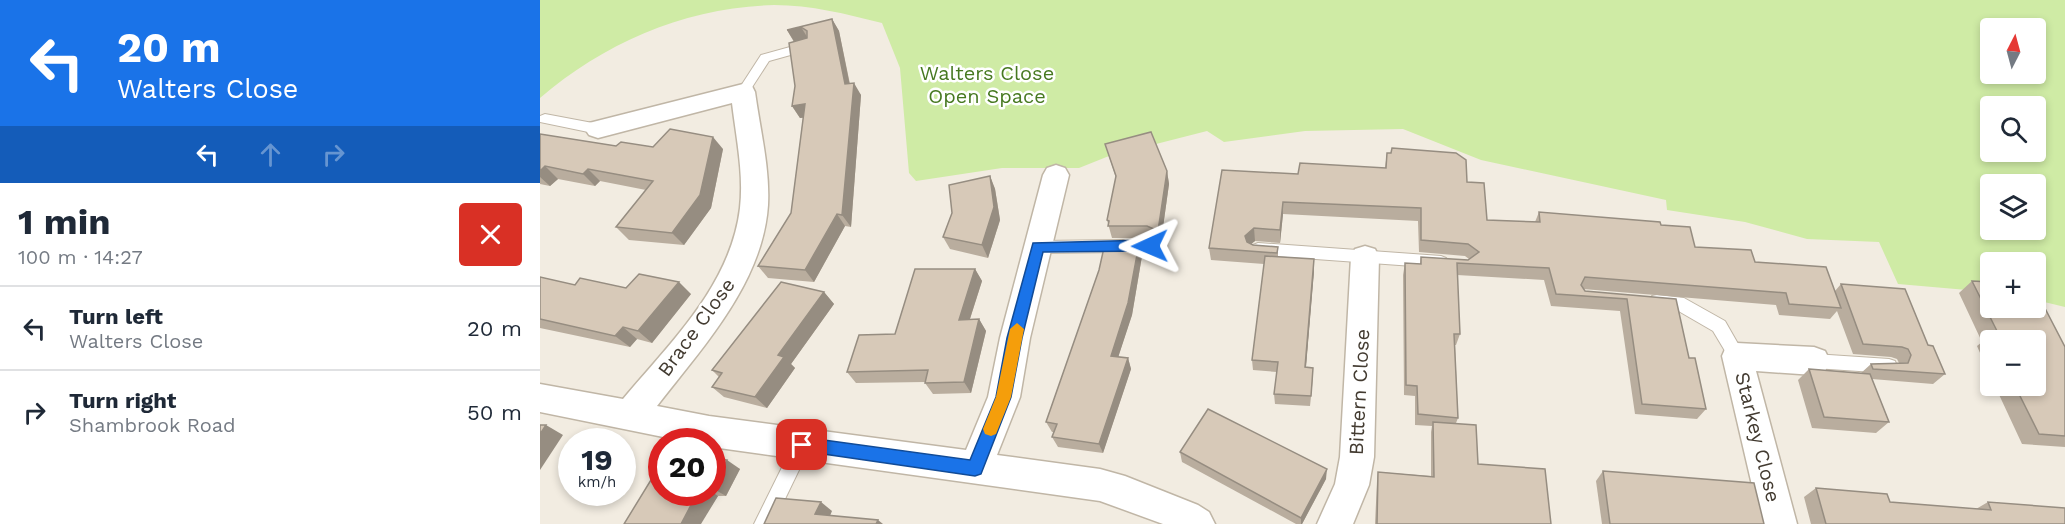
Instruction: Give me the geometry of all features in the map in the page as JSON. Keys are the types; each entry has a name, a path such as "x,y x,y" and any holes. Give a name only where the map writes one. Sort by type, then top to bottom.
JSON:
{"street":[{"path":"598,129 743,92"},
{"name":"Brace Close","path":"629,416 716,304 735,275 746,250 754,204 743,92"},
{"path":"975,469 1004,397 1015,338 1056,175"},
{"name":"Bittern Close","path":"1335,524 1352,485 1357,457 1365,257"},
{"name":"Starkey Close","path":"1779,524 1737,356 1814,361"},
{"path":"540,398 629,416 802,445 1100,485 1146,498 1179,512 1197,524"}],"lane":[{"path":"743,92 765,58 808,46"},
{"path":"545,119 598,129"},
{"path":"1038,247 1139,246"},
{"path":"1255,249 1454,263"},
{"path":"1643,300 1678,303 1699,313 1719,326 1737,356"},
{"path":"1814,361 1890,366"},
{"path":"763,524 802,445"}],"green space":[{"name":"Walters Close Open Space","path":"540,0 2065,0 2065,307 2046,302 2046,252 1980,252 1980,291 1898,284 1879,242 1807,239 1745,222 1667,210 1666,200 1481,160 1403,129 1305,131 1224,142 1207,131 1109,156 1079,168 1002,168 916,181 909,173 900,68 882,23 815,8 774,5 710,12 649,31 620,44 565,78 540,98"}],"building":[{"path":"832,19 845,84 854,83 842,215 837,214 805,270 758,266 791,213 805,104 792,106 795,86 789,43 807,38 807,31 801,27 787,30"},
{"path":"670,129 713,137 700,195 672,233 616,227 653,181 588,169 583,174 545,166 540,171 540,134 616,146 621,142 653,147"},
{"path":"1151,132 1167,171 1156,244 1139,244 1128,303 1111,356 1128,358 1099,444 1052,437 1057,424 1046,422 1099,270 1105,243 1147,242 1156,235 1154,229 1147,226 1108,226 1109,221 1107,220 1116,176 1105,144"},
{"path":"1392,148 1456,153 1466,160 1467,182 1484,183 1487,220 1540,222 1539,212 1660,222 1661,225 1690,227 1695,247 1751,250 1755,262 1826,267 1841,308 1789,304 1786,293 1585,277 1581,285 1585,291 1676,299 1689,358 1695,358 1706,409 1642,404 1627,299 1556,294 1549,268 1457,263 1460,334 1454,334 1458,418 1418,414 1417,386 1406,385 1405,263 1421,264 1421,257 1468,260 1479,252 1468,244 1421,240 1421,208 1283,202 1280,230 1254,228 1245,236 1247,242 1253,245 1278,247 1277,253 1209,248 1222,170 1298,174 1300,163 1386,168 1387,153 1391,153"},
{"path":"990,176 994,207 982,245 943,237 952,213 949,185"},
{"path":"1265,256 1314,259 1305,367 1313,368 1311,396 1274,394 1278,362 1252,360"},
{"path":"915,269 975,269 959,320 979,319 964,382 925,383 928,370 847,372 859,335 895,334"},
{"path":"639,274 679,282 638,331 623,327 615,336 540,319 540,277 575,285 580,278 626,288"},
{"path":"1972,281 1980,281 1980,297"},
{"path":"781,282 824,292 778,355 784,357 755,397 712,387 722,373 712,370"},
{"path":"1841,284 1905,289 1928,345 1933,346 1945,374 1873,369 1871,364 1908,363 1911,355 1908,349 1902,347 1863,344"},
{"path":"2046,310 2065,347 2065,436 2039,434 2020,396 2046,396 2046,330 1996,330 1990,318 2046,318"},
{"path":"1809,369 1870,374 1889,422 1824,417"},
{"path":"1208,409 1327,469 1301,518 1180,452"},
{"path":"1433,422 1476,425 1478,464 1545,469 1551,524 1377,524 1378,472 1434,477"},
{"path":"540,425 546,425 540,434"},
{"path":"1603,471 1754,483 1764,524 1610,524"},
{"path":"648,485 648,506 691,506 681,524 624,524"},
{"path":"1816,488 1887,494 1890,502 1991,510 1988,502 2065,508 2065,524 1826,524"},
{"path":"776,498 821,502 815,514 878,520 876,524 764,524"}],"slow traffic":[{"path":"991,429 1004,397 1017,329"}],"route":[{"path":"802,445 975,469 1004,397 1015,338 1038,247 1150,246"}]}
